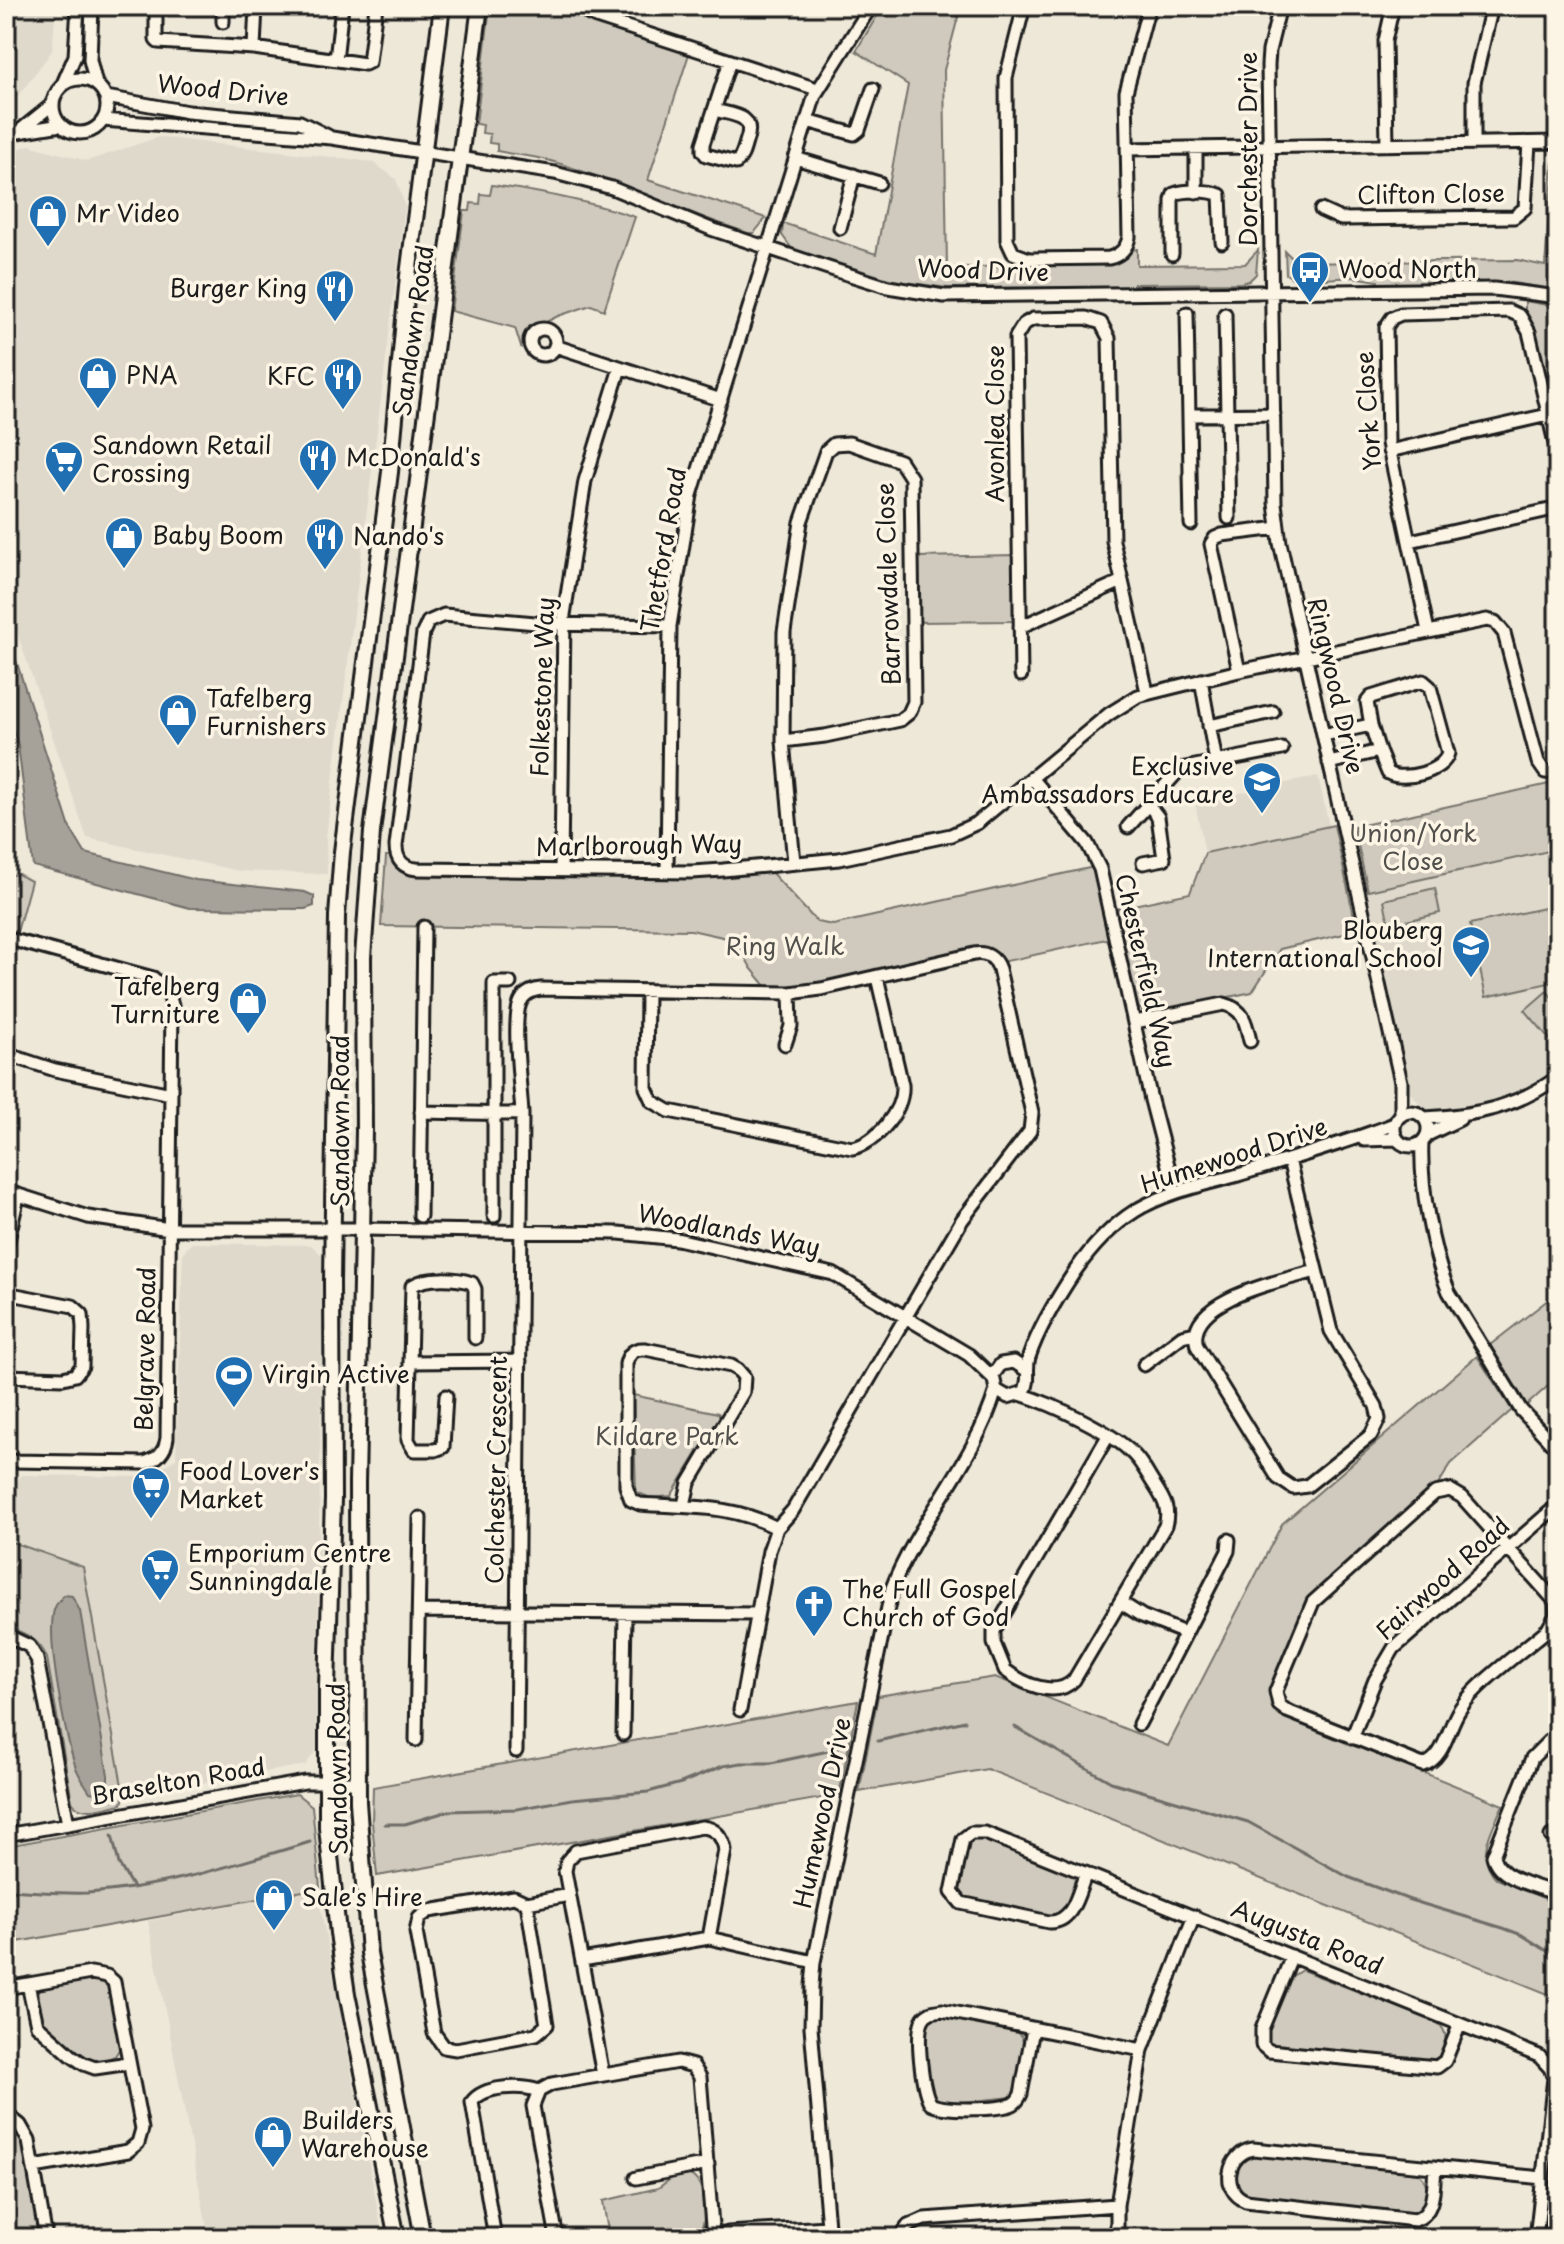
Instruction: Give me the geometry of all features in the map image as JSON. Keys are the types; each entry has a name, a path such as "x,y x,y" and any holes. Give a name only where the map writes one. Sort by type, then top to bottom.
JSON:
{"main road":[{"name":"Sandown Road","path":"397,2238 344,1978 329,1851 326,1781 333,1499 337,932 341,862 388,486 408,276 442,6"},
{"name":"Sandown Road","path":"423,2238 369,1953 361,1874 358,1451 363,1229 363,957 370,849 480,6"}],"street":[{"path":"22,129 53,104 69,73 76,52 78,6"},
{"path":"53,104 56,118 73,132 84,133 96,128 103,120 106,97 96,84 90,60 92,6"},
{"path":"156,6 158,42 254,48 365,64 369,62 376,6"},
{"path":"223,6 223,22"},
{"path":"254,48 256,6"},
{"path":"336,60 342,6"},
{"path":"584,6 589,14 596,17 817,89"},
{"name":"Thetford Road","path":"667,870 670,626 691,495 817,89 871,6"},
{"path":"1024,6 1009,63 1005,96 1007,240 1013,253 1029,259 1109,258 1122,251 1129,237 1126,92 1149,6"},
{"name":"Dorchester Drive","path":"1272,293 1269,51 1280,6"},
{"path":"1387,145 1385,41 1393,6"},
{"path":"1474,143 1474,83 1492,6"},
{"path":"714,110 745,119 749,124 750,131 741,158 736,163 709,157 703,151 714,110 730,61"},
{"path":"61,87 78,79 96,84"},
{"path":"807,121 854,134 859,130 873,89"},
{"name":"Wood Drive","path":"106,97 188,112 300,122 332,138"},
{"name":"Wood Drive","path":"103,120 332,138 590,181 711,229 888,287 944,296 1494,289 1558,297"},
{"path":"6,134 61,125"},
{"path":"1127,149 1558,142"},
{"name":"Clifton Close","path":"1321,210 1341,219 1514,217 1525,208 1529,143"},
{"path":"1196,148 1196,192"},
{"path":"795,158 879,183"},
{"path":"840,228 854,175"},
{"path":"1172,254 1172,197 1179,192 1214,192 1221,197 1222,242"},
{"name":"Ringwood Drive","path":"1272,293 1278,528 1401,1082 1428,1126 1424,1139"},
{"name":"York Close","path":"1428,631 1389,451 1386,327 1392,318 1401,314 1509,311 1520,316 1529,332 1558,456"},
{"path":"1187,313 1191,524"},
{"path":"1225,314 1229,518"},
{"name":"Avonlea Close","path":"1021,675 1015,342 1020,328 1033,319 1091,318 1101,323 1108,332 1112,528 1147,692"},
{"path":"555,346 721,400"},
{"name":"Folkestone Way","path":"561,870 564,624 585,481 620,368"},
{"path":"1189,415 1274,414"},
{"path":"1389,451 1548,415"},
{"name":"Barrowdale Close","path":"783,741 825,736 900,720 909,713 914,702 911,478 900,461 849,443 834,444 826,451 801,522 784,632 783,741 794,863"},
{"path":"1410,541 1558,508"},
{"path":"1239,671 1211,544 1222,535 1278,528"},
{"path":"1020,627 1122,581"},
{"name":"Marlborough Way","path":"564,624 444,615 433,618 426,625 396,846 396,855 401,862 413,869 697,872 839,859 951,835 977,823 1119,707 1147,692 1306,658"},
{"path":"1306,658 1491,620 1504,633 1538,762 1545,772 1558,773"},
{"path":"564,624 670,626"},
{"path":"1201,680 1216,762"},
{"path":"1421,681 1430,687 1448,753 1446,762 1409,776 1394,777 1388,773 1379,751 1367,702 1371,697 1421,681"},
{"path":"1209,726 1273,712"},
{"path":"1323,735 1371,725"},
{"path":"1128,827 1180,769 1282,749"},
{"path":"1329,763 1379,751"},
{"name":"Chesterfield Way","path":"1032,778 1083,837 1102,873 1175,1192"},
{"path":"1143,863 1164,859 1158,817 1148,804"},
{"path":"420,1216 424,927"},
{"path":"6,938 153,978 169,994 172,1005 170,1229"},
{"path":"740,1710 756,1614 777,1528 793,1510 962,1220 1027,1137 1032,1119 999,969 992,957 983,953 790,993 647,991 646,1088 657,1105 669,1111 852,1148 872,1139 897,1108 902,1096 877,977"},
{"path":"494,1216 494,983 510,983"},
{"name":"Colchester Crescent","path":"647,991 541,989 525,995 519,1010 522,1114 517,1612 756,1614"},
{"path":"785,1044 791,1026 790,993"},
{"path":"1135,1022 1224,1004 1235,1007 1243,1015 1250,1041"},
{"path":"6,1054 55,1070 171,1094"},
{"path":"1558,1077 1521,1100 1464,1117 1424,1139 1423,1182 1440,1272 1449,1292 1521,1410 1558,1450"},
{"name":"Ringwood Drive","path":"1401,1082 1397,1119 1401,1143"},
{"path":"421,1112 522,1114"},
{"path":"1420,1115 1464,1117"},
{"name":"Humewood Drive","path":"1014,1362 1041,1328 1076,1269 1099,1240 1133,1212 1175,1192 1355,1140 1397,1119 1420,1115"},
{"name":"Humewood Drive","path":"1355,1140 1401,1143 1424,1139"},
{"path":"1401,1143 1423,1182"},
{"path":"1289,1160 1331,1331 1376,1406 1379,1419 1371,1435 1307,1486 1289,1487 1278,1478 1197,1346 1195,1333 1203,1320 1235,1294 1316,1271"},
{"name":"Woodlands Way","path":"6,1191 88,1217 170,1229 363,1229 659,1236 814,1268 839,1278 969,1355 1001,1364"},
{"path":"6,1249 18,1196"},
{"name":"Belgrave Road","path":"6,1459 133,1463 152,1461 160,1455 167,1438 170,1229"},
{"path":"446,1396 443,1447 438,1450 414,1450 408,1440 411,1289 420,1281 472,1283 475,1289 475,1338"},
{"path":"6,1293 73,1306 82,1314 83,1328 82,1366 75,1375 63,1378 6,1376"},
{"name":"Humewood Drive","path":"985,1422 1014,1396 1027,1375 1041,1328"},
{"path":"1144,1365 1182,1336 1195,1333"},
{"path":"684,1505 689,1483 743,1392 744,1377 731,1366 638,1349 630,1354 626,1364 627,1492 631,1500 640,1504 730,1510 777,1528"},
{"name":"Woodlands Way","path":"969,1355 995,1384 1014,1396 1063,1410"},
{"path":"410,1362 520,1361"},
{"path":"1001,1364 1014,1362 1063,1410 1108,1436 1127,1448 1165,1502 1167,1514 1165,1526 1074,1680 1067,1687 1048,1690 1012,1675 1003,1667 994,1643 997,1625 1108,1436"},
{"name":"Humewood Drive","path":"828,2232 811,2027 814,1962 892,1588 909,1551 985,1422 1001,1364"},
{"path":"1450,1490 1462,1497 1508,1550 1555,1601 1556,1615 1548,1629 1467,1698 1432,1762 1418,1764 1287,1711 1277,1701 1278,1686 1313,1602 1440,1491 1450,1490"},
{"name":"Fairwood Road","path":"1352,1738 1375,1680 1394,1648 1558,1505"},
{"path":"416,1740 420,1518"},
{"path":"1139,1724 1228,1551 1229,1540"},
{"path":"1120,1602 1142,1616 1185,1633"},
{"path":"419,1611 517,1612 516,1751"},
{"path":"623,1734 625,1614"},
{"path":"6,1635 29,1646 37,1659 68,1824"},
{"path":"1558,1732 1532,1758 1493,1856 1496,1866 1504,1873 1558,1894"},
{"name":"Braselton Road","path":"6,1835 305,1782 358,1782"},
{"path":"603,2075 569,1895 566,1867 576,1851 707,1828 719,1835 725,1850 709,1938"},
{"path":"1086,1873 1068,1916 1059,1922 961,1903 952,1892 960,1844 966,1835 976,1832 1086,1873 1194,1916"},
{"path":"527,1903 548,2017 545,2028 536,2034 456,2049 444,2047 434,2033 416,1932 419,1918 429,1911 514,1897 527,1903 569,1895"},
{"name":"Augusta Road","path":"1117,2238 1117,2205 1142,2050 1194,1916 1539,2056 1553,2073 1554,2085 1536,2238"},
{"path":"582,1960 709,1938 814,1962"},
{"path":"1292,1956 1262,2029 1262,2045 1269,2051 1437,2067 1445,2061 1460,2024"},
{"path":"6,1988 91,1973 107,1976 114,1982 142,2129 135,2147 128,2151 34,2167"},
{"path":"28,1984 37,2025 72,2056 95,2068 129,2063"},
{"path":"1033,2029 1021,2094 1013,2104 948,2109 935,2107 928,2100 923,2083 920,2033 921,2023 931,2012 942,2010 1142,2050"},
{"path":"557,2238 533,2106 539,2091 552,2084 678,2062 695,2068 701,2082 714,2238 728,2233 828,2232"},
{"path":"495,2238 472,2102 484,2092 524,2087 539,2091"},
{"path":"6,2114 26,2132 46,2238"},
{"path":"1435,2167 1429,2209 1424,2216 1415,2220 1246,2201 1230,2186 1234,2158 1253,2149 1435,2167 1543,2178"},
{"path":"636,2178 708,2164"},
{"path":"900,2238 908,2226 924,2219 1117,2205"}],"shaded area":[{"path":"6,6 56,6 52,51 13,103 6,105"},
{"path":"159,137 373,162 396,179 405,207 326,837 327,874 239,871 87,838 6,600 6,154 29,145 87,161"},
{"path":"6,629 70,828 85,853 196,880 305,892 314,896 314,906 305,909 190,908 33,866 18,745 6,710"},
{"name":"Exclusive Ambassadors Educare","path":"1318,776 1329,826 1205,853 1195,803"},
{"name":"Blouberg International School","path":"1558,849 1558,1067 1534,1085 1490,1102 1443,1112 1426,1110 1409,1092 1364,892"},
{"path":"192,1243 311,1245 323,1256 316,1751 305,1765 124,1797 83,1567 6,1540 6,1487 23,1475 144,1477 176,1459 183,1252"},
{"path":"64,1595 72,1596 80,1611 108,1775 108,1789 100,1794 90,1792 78,1772 62,1710 54,1664 52,1624 55,1608"},
{"path":"317,1889 383,2238 209,2238 148,1921"}],"green space":[{"path":"490,6 577,6 587,20 689,54 648,180 766,218 754,233 723,225 545,159 497,151 497,144 489,143 490,134 482,133 483,125 476,124"},
{"path":"883,6 961,6 944,70 947,268 1108,263 1137,249 1137,265 1245,264 1258,250 1256,274 1249,281 1241,283 947,288 892,280 792,249 782,235 783,223 876,254 908,85 856,51"},
{"path":"1553,163 1558,164 1558,290 1507,282 1378,284 1378,281 1353,277 1297,281 1286,274 1285,251 1297,263 1517,260 1545,266"},
{"path":"492,185 600,206 635,217 604,310 591,305 558,316 530,330 525,345 521,347 515,328 451,311 464,211 470,211 471,203 480,204 481,194 490,195"},
{"path":"1525,301 1558,307 1558,423 1531,320 1525,311"},
{"path":"1014,555 1015,621 918,622 917,557"},
{"name":"Union/York Close","path":"1558,782 1558,849 1368,891 1354,827"},
{"path":"1334,825 1357,931 1280,949 1252,992 1154,1013 1145,1013 1138,1007 1115,909 1190,893 1205,853"},
{"name":"Ring Walk","path":"386,856 390,856 398,869 412,874 692,878 771,872 817,922 833,925 1094,867 1111,938 1002,962 990,950 977,948 808,986 766,986 751,968 736,940 691,930 381,926"},
{"path":"18,874 31,881 17,932 6,929 6,876"},
{"path":"1435,888 1440,913 1389,925 1384,900"},
{"path":"1558,905 1558,981 1486,997 1470,924"},
{"path":"1547,991 1558,1005 1558,1049 1525,1010"},
{"path":"1558,1292 1558,1377 1527,1405 1490,1345"},
{"path":"1477,1356 1512,1410 1451,1464 1436,1488 1307,1600 1271,1688 1271,1696 1274,1706 1282,1715 1503,1805 1487,1843 1487,1861 1497,1879 1558,1904 1558,1998 987,1769 859,1792 878,1696 995,1677 1168,1746 1282,1524"},
{"name":"Kildare Park","path":"633,1395 718,1413 720,1416 671,1496 651,1498 636,1492"},
{"path":"6,1540 83,1567 124,1797 122,1804 88,1810 72,1802 47,1658 35,1641 6,1626"},
{"path":"858,1701 839,1795 377,1876 372,1822 373,1787"},
{"path":"297,1794 312,1806 320,1888 6,1944 6,1846"},
{"path":"983,1837 1067,1869 1075,1879 1064,1914 1053,1917 966,1902 956,1889 962,1847 969,1838"},
{"path":"1302,1970 1437,2022 1445,2037 1441,2055 1429,2062 1272,2046 1267,2033 1289,1978"},
{"path":"95,1976 107,1980 111,1989 122,2045 115,2056 100,2062 88,2061 59,2037 39,2015 34,2004 36,1994 45,1986"},
{"path":"939,2016 1014,2030 1022,2037 1024,2048 1016,2094 1012,2097 943,2104 932,2098 924,2030 932,2018"},
{"path":"6,2123 21,2135 41,2238 6,2238"},
{"path":"1254,2155 1416,2171 1425,2182 1426,2202 1410,2216 1244,2194 1236,2184 1237,2169 1241,2162"},
{"path":"685,2173 699,2184 705,2202 703,2223 694,2238 609,2238 603,2201 658,2188 676,2175"}],"waterway":[{"path":"878,1741 965,1721"},
{"path":"1015,1727 1111,1782 1248,1822 1348,1877 1522,1935 1558,1958"},
{"path":"385,1824 405,1824 449,1811 517,1809 572,1799 648,1792 723,1766 771,1763 838,1749"},
{"path":"112,1835 119,1864 132,1886"},
{"path":"6,1890 87,1893 144,1886 200,1874 310,1842"}],"place":[{"name":"Mr Video","path":"48,248"},
{"name":"Wood North","path":"1310,304"},
{"name":"Burger King","path":"335,323"},
{"name":"PNA","path":"98,410"},
{"name":"KFC","path":"343,411"},
{"name":"McDonald's","path":"318,492"},
{"name":"Sandown Retail Crossing","path":"64,494"},
{"name":"Baby Boom","path":"124,570"},
{"name":"Nando's","path":"325,571"},
{"name":"Tafelberg Furnishers","path":"178,747"},
{"name":"Exclusive Ambassadors Educare","path":"1262,815"},
{"name":"Blouberg International School","path":"1471,979"},
{"name":"Tafelberg Turniture","path":"248,1035"},
{"name":"Virgin Active","path":"234,1409"},
{"name":"Food Lover's Market","path":"151,1520"},
{"name":"Emporium Centre Sunningdale","path":"160,1602"},
{"name":"The Full Gospel Church of God","path":"814,1638"},
{"name":"Sale's Hire","path":"274,1932"},
{"name":"Builders Warehouse","path":"273,2169"}]}
